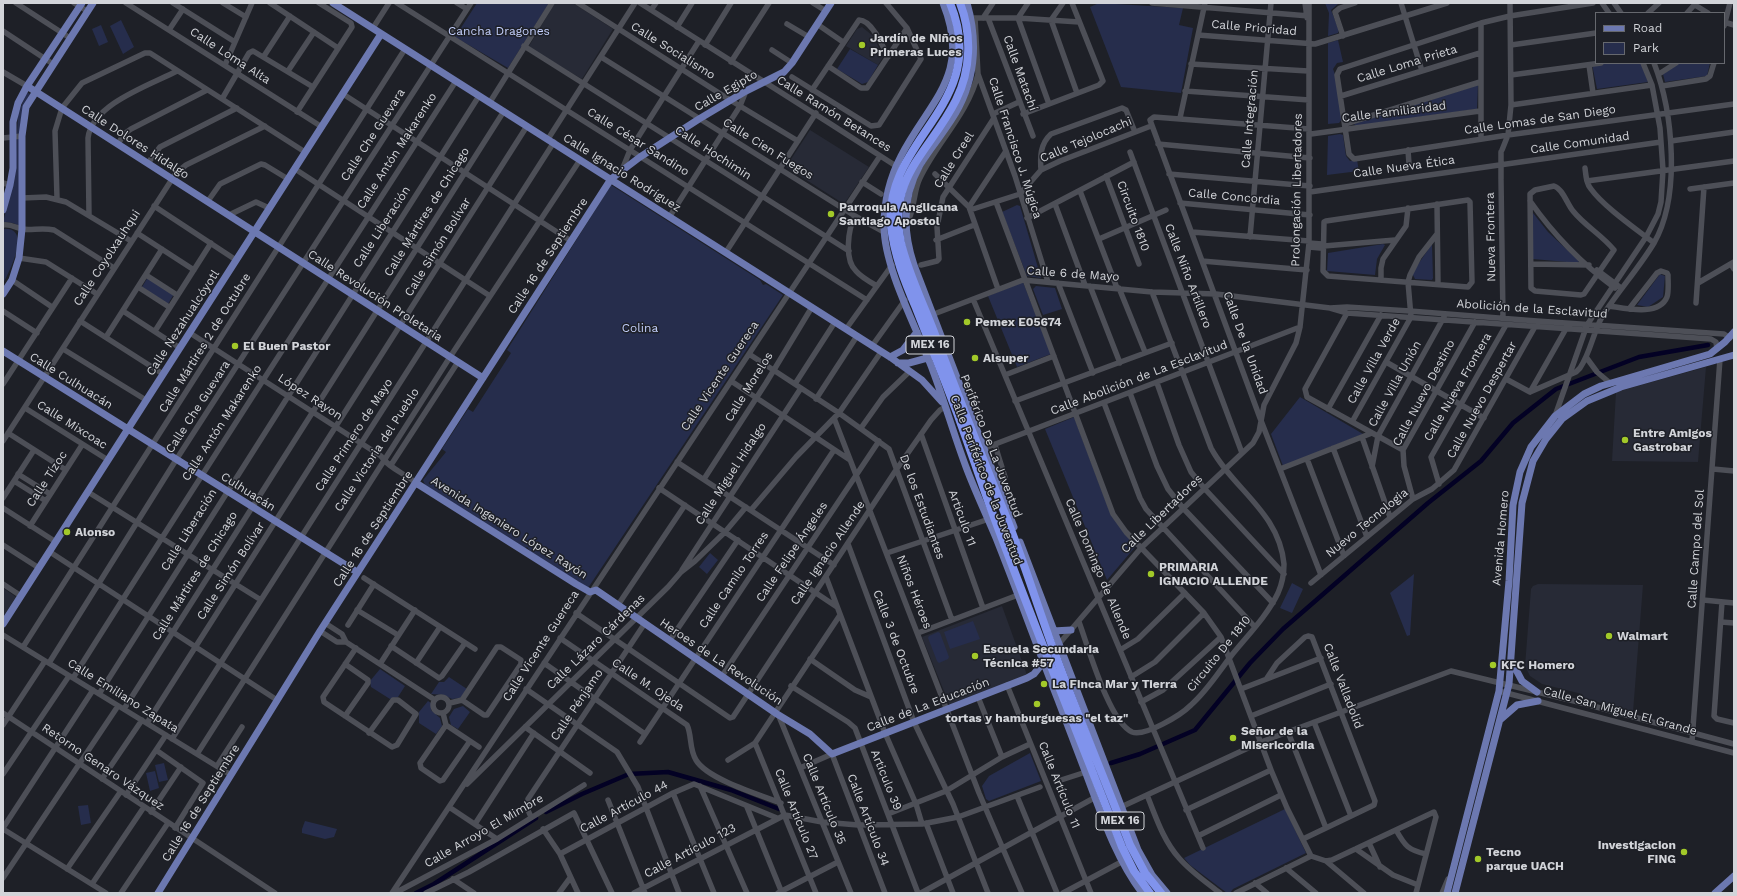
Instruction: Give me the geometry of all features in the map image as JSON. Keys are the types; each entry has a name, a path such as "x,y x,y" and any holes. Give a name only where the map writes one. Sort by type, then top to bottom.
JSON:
{"highway":[{"name":"Periférico De La Juventud","path":"950,3 958,28 960,50 954,84 948,105 908,157 901,172 892,204 891,225 894,243 904,279 954,406 991,517 1021,594 1128,840 1145,872 1161,893"},
{"name":"Periférico De La Juventud","path":"960,3 968,29 969,48 962,84 915,161 908,176 900,204 899,225 902,243 909,266 978,448 1006,516 1086,744 1124,860 1150,893"},
{"path":"998,484 1006,516"},
{"path":"991,517 997,540"},
{"path":"1125,818 1128,840"}],"main road":[{"path":"3,294 12,280 19,258 22,229 22,136 26,107 35,90 93,3"},
{"name":"Calle Ignacio Rodríguez","path":"334,3 890,357 929,387 945,406"},
{"name":"Calle Egipto","path":"611,179 640,157 730,100 762,82 781,75 792,63 830,3"},
{"name":"Calle Periférico de la Juventud","path":"943,3 949,20 952,36 952,57 947,81 939,97 901,155 896,166 889,187 885,208 884,232 892,265 917,332 929,358 966,468 991,517"},
{"name":"Calle Periférico de la Juventud","path":"967,3 973,18 973,66 969,82 959,107 920,166 906,210 905,225 908,248 934,314 946,351 986,448 1058,645 1125,818 1148,867 1167,893"},
{"path":"3,210 7,184 13,168 13,122 18,104 27,86 62,34 79,4"},
{"name":"Calle Nezahualcóyotl","path":"3,624 382,34"},
{"name":"Calle Dolores Hidalgo","path":"27,86 254,232"},
{"name":"Calle 16 de Septiembre","path":"158,893 357,572 416,483 611,179"},
{"name":"Calle Revolución Proletaria","path":"254,232 483,378"},
{"path":"890,357 909,344 917,332"},
{"name":"Avenida Homero","path":"1496,723 1516,486 1531,447 1555,416 1584,394 1610,383 1706,355 1733,337"},
{"name":"Calle Culhuacán","path":"3,351 128,429"},
{"path":"898,363 909,363 929,358 946,351"},
{"name":"Avenida Homero","path":"1496,723 1509,684 1522,503 1533,461 1546,439 1562,419 1587,401 1603,394 1734,355"},
{"name":"Culhuacán","path":"128,429 357,572"},
{"name":"Avenida Ingeniero López Rayón","path":"416,483 590,592"},
{"name":"Calle Periférico de la Juventud","path":"997,540 1021,594 1043,662 1086,772 1094,798 1142,893"},
{"name":"Heroes de La Revolución","path":"590,592 596,590 776,713 810,734 834,753"},
{"path":"1036,641 1046,641 1054,632 1071,630"},
{"name":"Calle Libertadores","path":"1043,662 1058,645"},
{"path":"1511,658 1518,676 1537,692"},
{"path":"1034,674 1043,662"},
{"path":"1034,674 1048,675 1056,666 1066,665"},
{"name":"Calle de La Educación","path":"834,753 1034,674"},
{"path":"1447,893 1496,723 1517,705 1538,700"},
{"path":"1455,893 1496,723"},
{"path":"1715,893 1734,876"}],"street":[{"path":"16,3 70,38"},
{"name":"Calle Loma Alta","path":"126,3 322,127"},
{"path":"173,3 235,42"},
{"path":"224,3 246,17"},
{"path":"225,65 252,3"},
{"path":"270,3 338,48"},
{"path":"297,112 352,27 350,23 319,3"},
{"path":"373,28 389,3"},
{"name":"Calle César Sandino","path":"397,3 566,111 688,186 744,224 867,300"},
{"path":"457,3 467,9"},
{"name":"Calle Che Guevara","path":"3,725 47,662 98,584 176,460 471,3"},
{"path":"490,102 552,3"},
{"name":"Calle Socialismo","path":"578,3 730,100 798,141"},
{"name":"Calle Primero de Mayo","path":"172,739 514,204 566,111 635,3"},
{"name":"Calle Ramón Betances","path":"640,3 762,82 816,113 896,166"},
{"path":"651,10 656,3"},
{"path":"677,27 692,3"},
{"path":"705,45 731,3"},
{"path":"731,62 769,3"},
{"path":"813,3 826,11"},
{"path":"792,78 871,126 878,125 920,62 920,58 907,28 886,3"},
{"path":"986,18 993,3"},
{"path":"1018,18 1028,3"},
{"path":"1051,20 1063,3"},
{"path":"1023,114 1099,85 1103,80 1072,3"},
{"path":"1152,3 1204,5 1308,16"},
{"name":"Calle Integración","path":"1250,237 1261,125 1270,3"},
{"name":"Prolongación Libertadores","path":"1305,3 1308,16"},
{"name":"Prolongación Libertadores","path":"1260,418 1264,405 1296,343 1300,328 1303,304 1307,270 1310,215 1308,71 1309,3"},
{"path":"1343,36 1335,12 1340,8 1355,3"},
{"path":"1401,3 1422,71"},
{"name":"Calle Prioridad","path":"1198,35 1308,44 1319,43 1447,3"},
{"path":"1508,135 1511,105 1510,3"},
{"path":"1480,82 1345,127 1338,70 1481,23 1510,16 1593,3"},
{"path":"1602,3 1609,12"},
{"path":"1615,3 1620,12"},
{"path":"1649,12 1659,3"},
{"path":"1725,20 1730,3"},
{"path":"79,4 87,11"},
{"path":"1688,12 1695,4 1707,12"},
{"path":"1180,118 1204,5"},
{"path":"169,30 183,9"},
{"path":"264,56 290,16"},
{"path":"973,18 1018,18 1079,22"},
{"name":"Calle Francisco J. Múgica","path":"973,18 978,74 1006,150 1048,282"},
{"name":"Calle Matachí","path":"986,18 1033,136"},
{"path":"1018,18 1049,104"},
{"path":"812,90 857,21 863,20 880,39 888,57"},
{"path":"1051,20 1077,93"},
{"path":"1481,23 1481,140"},
{"path":"787,24 809,37"},
{"path":"816,26 843,43"},
{"path":"828,66 860,88 865,88 869,86 907,28"},
{"path":"3,30 53,64"},
{"path":"288,71 314,32"},
{"path":"1511,45 1595,33"},
{"path":"622,170 630,150 699,41"},
{"name":"Calle Hochimin","path":"524,46 647,123 704,161 849,251"},
{"name":"Calle Mártires 2 de Octubre","path":"23,648 405,49"},
{"path":"772,50 792,63"},
{"path":"222,99 250,52 254,51 313,87"},
{"name":"Calle Loma Prieta","path":"1341,96 1480,52"},
{"path":"57,198 55,130 62,108 82,83 143,54 150,53 305,152"},
{"name":"Calle Cien Fuegos","path":"601,57 722,134 855,216 884,232"},
{"path":"1191,64 1308,71"},
{"path":"1511,74 1595,64"},
{"path":"1555,416 1586,328 1646,237 1655,220 1661,202 1663,170 1661,142 1652,85 1643,64"},
{"path":"1530,392 1578,370 1586,357 1596,328 1608,306 1654,243 1666,213 1672,169 1671,141 1662,86 1654,64"},
{"path":"1659,74 1674,64"},
{"path":"1662,86 1706,79 1710,76 1714,64"},
{"path":"1589,65 1594,93"},
{"path":"88,215 88,138 91,127 105,109 111,104 177,71"},
{"name":"Calle Dolores Hidalgo","path":"3,72 27,86"},
{"path":"914,185 965,107 975,86 978,74"},
{"name":"Calle Antón Makarenko","path":"3,774 71,677 122,599 456,81"},
{"path":"1511,105 1652,85"},
{"path":"118,144 124,134 131,128 207,90"},
{"path":"670,216 740,106 746,91"},
{"path":"1185,91 1309,100"},
{"path":"343,94 571,240"},
{"name":"Calle Liberación","path":"3,828 55,748 96,692 148,616 226,491 479,96"},
{"path":"993,116 1019,102"},
{"name":"Calle Lomas de San Diego","path":"1345,127 1351,156 1354,159 1508,135 1734,103"},
{"path":"148,163 160,147 237,108"},
{"path":"1041,170 1041,149 1051,134 1123,108 1126,110 1135,132"},
{"name":"Calle Mártires de Chicago","path":"3,878 79,764 173,632 504,111"},
{"name":"Calle Familiaridad","path":"1152,118 1180,118 1261,125 1310,132 1480,111"},
{"path":"726,252 816,113"},
{"name":"Calle Creel","path":"921,264 937,261 939,259 936,240 936,227 941,204 948,187 993,116"},
{"name":"Calle De la Unidad","path":"1152,118 1150,120 1151,126 1216,294 1260,418 1321,575"},
{"name":"Calle Coyolxauhqui","path":"3,441 172,178 186,165 265,126"},
{"name":"Calle Simón Bolívar","path":"102,779 196,647 527,126"},
{"name":"Calle Tejolocachi","path":"1020,194 1041,170 1060,161 1151,126"},
{"path":"1671,141 1734,132"},
{"name":"Nueva Frontera","path":"1503,318 1501,151 1508,135"},
{"path":"3,138 22,136"},
{"name":"Calle Comunidad","path":"1502,165 1661,142"},
{"path":"1158,144 1310,158"},
{"path":"969,209 1006,150"},
{"path":"1408,150 1409,164"},
{"name":"Calle Niño Artillero","path":"1130,152 1210,363 1242,453"},
{"name":"Calle Vicente Guereca","path":"393,893 576,613 880,156"},
{"name":"Calle Victoria del Pueblo","path":"197,754 450,357 580,160"},
{"path":"1587,181 1734,160"},
{"path":"1027,218 1134,162"},
{"path":"208,201 220,184 261,164 265,164 288,179"},
{"name":"Calle Nueva Ética","path":"1310,189 1502,165"},
{"path":"1585,168 1587,181 1590,188 1600,199 1654,243"},
{"path":"295,169 490,296"},
{"path":"935,174 969,209 998,289"},
{"path":"1169,174 1310,189"},
{"name":"Circuito 1810","path":"1106,176 1139,264"},
{"path":"862,182 881,194"},
{"path":"1690,189 1734,184"},
{"path":"1554,186 1558,188 1574,212 1613,249 1614,253 1584,294 1580,295 1535,291 1531,288 1530,201 1530,194 1533,191 1554,186"},
{"path":"1696,303 1704,187"},
{"path":"1080,191 1145,352"},
{"path":"969,209 1020,194"},
{"path":"22,198 57,198 88,215 131,242"},
{"path":"1465,200 1470,202 1472,282 1468,287 1326,274 1323,271 1324,222 1408,208 1465,200"},
{"path":"229,215 257,201 269,208"},
{"path":"1530,201 1550,229 1599,274 1620,289"},
{"path":"996,202 1064,383 1077,413 1113,514 1119,524 1141,548 1204,613 1222,637 1271,770 1311,856 1326,862 1364,893"},
{"name":"Calle Concordia","path":"1180,203 1310,215"},
{"path":"1055,204 1120,363"},
{"path":"1437,204 1438,284"},
{"path":"154,206 236,260"},
{"path":"1381,280 1381,268 1384,259 1395,240 1406,226 1408,208"},
{"path":"1099,239 1166,210"},
{"path":"855,216 849,231 849,251 854,270 877,286"},
{"path":"3,225 16,226 22,229 44,228 54,230 114,268"},
{"path":"936,240 974,225"},
{"path":"1192,232 1322,244 1324,246 1395,240"},
{"path":"137,233 194,270"},
{"path":"1408,282 1412,267 1437,234"},
{"path":"154,331 211,243"},
{"path":"106,337 162,249"},
{"path":"19,258 43,260 97,294"},
{"path":"1202,261 1307,270"},
{"path":"1531,264 1590,266"},
{"path":"846,329 892,265"},
{"path":"1698,283 1733,265"},
{"path":"1608,306 1630,309 1646,310 1664,301 1667,295 1667,273 1661,271 1657,272 1630,309"},
{"path":"146,275 178,295"},
{"path":"3,384 72,278"},
{"path":"12,280 52,308"},
{"name":"Calle 6 de Mayo","path":"934,314 1025,280 1152,292 1216,294 1303,304"},
{"name":"Calle Villa Verde","path":"1352,422 1411,317 1408,282"},
{"path":"1058,283 1093,373"},
{"path":"138,287 170,307"},
{"path":"1152,292 1211,448 1224,470 1263,511 1280,546 1284,574"},
{"name":"Calle Domingo de Allende","path":"973,299 1203,848"},
{"path":"872,346 905,300"},
{"name":"Abolición de la Esclavitud","path":"1303,304 1330,308 1347,313 1411,317 1444,316 1503,318 1566,330 1596,328 1724,334 1733,337"},
{"name":"Calle Morelos","path":"704,479 812,307"},
{"name":"Abolición de la Esclavitud","path":"1330,308 1347,307 1410,311 1475,322 1506,325 1569,323 1586,328"},
{"path":"3,311 37,333"},
{"path":"123,311 180,348"},
{"path":"1347,313 1305,389 1307,397 1403,450"},
{"path":"1328,409 1381,315"},
{"name":"Calle Villa Unión","path":"1372,467 1378,436 1444,316"},
{"path":"80,321 163,374"},
{"path":"795,384 835,322"},
{"name":"Calle Nuevo Destino","path":"1413,499 1404,466 1403,450 1475,322"},
{"path":"1530,392 1569,323"},
{"name":"Calle Nuevo Despertar","path":"1439,484 1454,470 1536,324"},
{"name":"Calle Nueva Frontera","path":"1439,484 1431,457 1506,325"},
{"name":"Calle Abolición de La Esclavitud","path":"986,448 1300,328"},
{"name":"Abolición de la Esclavitud","path":"1596,328 1711,339 1716,342 1717,349"},
{"name":"López Rayon","path":"190,333 362,443 416,483"},
{"path":"816,398 857,336"},
{"path":"1015,401 1172,343"},
{"path":"62,348 146,400"},
{"name":"Calle Lázaro Cárdenas","path":"459,791 637,618 681,572 695,561 748,509 815,436 839,414 881,352"},
{"name":"De los Estudiantes","path":"749,354 862,428 889,449 952,620"},
{"path":"1005,375 1054,356"},
{"path":"1586,357 1597,372 1610,383"},
{"name":"Calle Campo del Sol","path":"1692,741 1722,359"},
{"path":"392,465 458,362"},
{"path":"1386,362 1484,418"},
{"path":"862,428 883,397 910,371"},
{"path":"1506,379 1530,392"},
{"path":"731,381 851,460"},
{"path":"1157,383 1188,467 1204,488 1284,574"},
{"name":"Calle Miguel Hidalgo","path":"681,572 801,388"},
{"path":"1130,393 1162,478 1183,508 1273,603"},
{"path":"1104,403 1140,498 1146,509 1255,627"},
{"name":"Calle Ignacio Allende","path":"679,683 730,718 734,716 896,470 936,414 945,406"},
{"name":"Calle Mixcoac","path":"25,408 108,460"},
{"name":"Niños Héroes","path":"834,418 947,709 1022,893"},
{"name":"Calle Libertadores","path":"1058,645 1141,548 1257,438 1260,418"},
{"path":"8,433 66,470"},
{"path":"1280,469 1372,433"},
{"name":"Articulo 11","path":"921,434 983,608"},
{"path":"1362,437 1390,517"},
{"name":"Calle Felipe Ángeles","path":"722,676 879,441"},
{"name":"Calle Tízoc","path":"30,526 82,445"},
{"path":"995,445 1005,477 998,484"},
{"path":"1333,448 1367,536"},
{"path":"3,498 34,450"},
{"name":"Calle Camilo Torres","path":"640,742 834,450"},
{"path":"1307,458 1344,556"},
{"path":"677,462 834,565"},
{"path":"1713,469 1734,471"},
{"path":"18,474 50,494"},
{"path":"14,481 46,501"},
{"name":"Nuevo Tecnologia","path":"1311,583 1413,499 1439,484"},
{"path":"660,488 837,607"},
{"path":"88,492 261,600"},
{"path":"618,605 685,505"},
{"path":"3,508 56,542"},
{"path":"887,553 991,517"},
{"path":"670,640 738,540"},
{"name":"Calle 3 de Octubre","path":"848,544 914,722 958,817"},
{"path":"3,545 39,568"},
{"path":"50,552 277,700"},
{"name":"Circuito De 1810","path":"1079,622 1110,705 1116,716 1131,731 1140,733 1179,714 1189,707 1203,693 1273,603 1284,574"},
{"path":"826,577 885,733 948,878 953,893"},
{"path":"364,578 475,649"},
{"path":"3,584 21,596"},
{"path":"348,625 374,584"},
{"path":"1120,650 1138,639 1185,593"},
{"path":"918,633 1021,594"},
{"path":"1703,600 1734,603"},
{"path":"1722,602 1714,717 1734,723"},
{"path":"357,610 398,636"},
{"path":"380,664 415,610"},
{"path":"576,613 679,683"},
{"path":"1131,677 1155,662 1204,613"},
{"path":"728,760 755,743 776,713 791,686 840,615"},
{"path":"1721,622 1734,623"},
{"path":"325,623 342,634 346,642"},
{"name":"Calle Pénjamo","path":"532,817 527,808 528,798 645,623"},
{"path":"416,663 440,627"},
{"path":"320,631 337,642 346,642 435,700"},
{"name":"Calle Emiliano Zapata","path":"3,635 231,775"},
{"name":"Calle Valladolid","path":"1266,678 1277,663 1306,636 1313,638 1376,803 1351,816"},
{"path":"1141,702 1164,690 1222,637"},
{"name":"Calle M. Ojeda","path":"560,638 688,727 694,756 702,767 723,780 781,803"},
{"path":"391,646 438,678 441,677 465,643"},
{"path":"450,703 462,700 497,647 501,647 521,660 521,664 487,715 462,700"},
{"path":"356,648 323,700 369,733 391,747 395,747 416,715 414,710 398,700 391,701 369,733"},
{"path":"1241,689 1266,678 1321,658"},
{"path":"810,659 855,690 871,697"},
{"path":"544,663 645,734"},
{"path":"345,664 368,680 368,684 345,716"},
{"path":"1121,807 1261,742 1448,671 1456,671 1500,683"},
{"name":"Calle San Miguel El Grande","path":"1500,683 1509,684 1734,744"},
{"path":"1251,716 1331,684"},
{"name":"Calle Artículo 11","path":"1007,685 1059,817 1091,893"},
{"name":"Articulo 39","path":"791,686 853,726 918,893"},
{"path":"526,689 616,750 638,787 679,893"},
{"name":"Calle San Miguel El Grande","path":"1499,691 1692,741 1734,754"},
{"path":"443,713 435,710 433,705 435,700 439,697 445,697 450,703"},
{"path":"978,697 1002,757"},
{"path":"443,713 448,710 450,703"},
{"path":"443,713 446,725 479,747"},
{"name":"Calle Artículo 35","path":"776,713 851,893"},
{"name":"Retorno Genaro Vázquez","path":"3,714 275,893"},
{"path":"1303,839 1351,816 1314,722"},
{"path":"446,725 420,765 421,768 440,781 444,779 470,742"},
{"path":"217,766 242,727"},
{"path":"525,727 590,773"},
{"path":"1288,732 1326,828"},
{"path":"475,824 534,733"},
{"path":"126,795 166,735"},
{"name":"Calle Artículo 27","path":"755,743 781,803 816,893"},
{"path":"888,814 946,791 1002,757 1030,744"},
{"path":"156,750 204,784 175,828"},
{"name":"Calle de La Educación","path":"800,768 834,753"},
{"name":"Calle Artículo 34","path":"834,753 858,825 885,893"},
{"path":"151,812 181,767"},
{"path":"1186,810 1271,770"},
{"path":"1058,781 1086,772"},
{"name":"Calle Arroyo El Mimbre","path":"393,893 497,839 584,785"},
{"name":"Calle Artículo 44","path":"560,854 673,794 693,785 700,786"},
{"path":"700,786 747,807 777,818"},
{"path":"700,786 727,844 747,893"},
{"path":"785,815 822,822 858,825 924,823 958,817 1040,788"},
{"path":"67,869 121,791"},
{"path":"673,794 714,893"},
{"path":"1147,795 1163,835 1173,851 1187,866 1220,893"},
{"path":"1198,836 1282,795"},
{"path":"1017,796 1057,893"},
{"path":"921,893 1094,798"},
{"path":"608,800 644,890"},
{"path":"92,884 144,807"},
{"path":"448,807 497,839"},
{"path":"747,807 781,892 838,862"},
{"path":"426,893 573,813 576,814 612,893"},
{"path":"1326,862 1431,813 1435,813 1436,817 1416,893"},
{"name":"Calle Artículo 123","path":"634,893 644,890 671,873 785,815"},
{"path":"958,817 988,893"},
{"path":"121,893 168,823"},
{"path":"3,828 26,844 106,893"},
{"path":"543,829 560,854 578,893"},
{"path":"1396,830 1407,847 1426,854"},
{"path":"1370,842 1380,867"},
{"path":"1356,849 1396,877 1418,885"},
{"path":"1236,893 1311,856"},
{"path":"1063,893 1124,860"},
{"path":"1286,868 1316,893"},
{"path":"1442,893 1452,872"},
{"path":"559,893 570,878"},
{"path":"453,879 474,893"},
{"path":"1255,883 1267,893"}],"shaded area":[{"path":"555,3 573,3 613,29 582,79 531,49 529,46"},
{"name":"Jardín de Niños Primeras Luces","path":"862,27 873,36 883,57 878,65 846,46 857,29"},
{"path":"810,130 869,167 844,204 786,167"},
{"path":"1706,367 1698,462 1612,461 1616,392"},
{"path":"1538,584 1643,585 1633,712 1584,698 1582,694 1542,684 1530,676 1525,666 1531,589 1533,586"},
{"path":"3,588 16,597 3,617"},
{"name":"Escuela Secundaria Técnica #57","path":"1002,606 1027,675 950,706 922,637"}],"green space":[{"name":"Cancha Dragones","path":"477,3 549,3 508,68 455,37"},
{"path":"1099,3 1183,8 1179,25 1193,28 1181,93 1121,87 1090,7"},
{"path":"1325,3 1338,4 1331,10 1339,30 1338,33 1328,36 1329,13"},
{"path":"121,20 134,47 123,54 110,26"},
{"path":"101,25 108,42 99,46 92,29"},
{"path":"1338,40 1343,62 1337,63 1333,69 1336,77 1342,119 1339,123 1328,124 1328,43"},
{"path":"850,49 878,65 868,82 862,84 837,69"},
{"path":"1592,64 1641,64 1648,82 1597,89"},
{"path":"1678,64 1710,64 1707,76 1665,82 1663,74"},
{"path":"1478,85 1477,109 1356,126 1354,124"},
{"path":"27,92 30,94 24,106 20,226 13,223 3,222 15,174 18,114"},
{"path":"1343,135 1346,156 1350,161 1357,160 1359,171 1327,175 1328,136"},
{"name":"Colina","path":"611,185 760,280 763,285 766,284 783,295 588,588 530,551 527,547 525,548 425,485 423,480 446,452 442,449 468,409 473,412 511,353 507,350"},
{"path":"1017,205 1020,206 1041,278 1027,276 1002,212"},
{"path":"1533,213 1548,232 1579,261 1578,263 1533,259"},
{"path":"3,229 12,230 16,235 18,242 14,261 3,284"},
{"path":"1383,244 1385,245 1377,259 1375,275 1327,271 1328,253"},
{"path":"1432,244 1433,278 1432,280 1415,279 1412,273"},
{"path":"1660,274 1665,276 1663,297 1648,307 1637,305"},
{"path":"148,277 174,294 168,304 142,287"},
{"path":"1023,282 1051,354 1017,367 988,296"},
{"path":"1036,286 1055,288 1062,309 1043,315 1033,289"},
{"path":"1300,397 1363,434 1283,466 1271,434"},
{"path":"1074,417 1111,515 1136,546 1107,580 1045,429"},
{"path":"710,553 718,560 707,574 699,567"},
{"path":"1414,574 1410,635 1407,636 1390,593"},
{"path":"1292,583 1303,589 1292,613 1280,608"},
{"path":"973,621 980,639 950,649 944,632"},
{"path":"938,632 940,633 949,657 948,659 939,663 928,638 929,636"},
{"path":"380,669 405,686 398,697 390,699 371,687 370,681"},
{"path":"449,677 467,689 461,698 452,699 444,695 431,694 439,682 444,682"},
{"path":"428,701 431,703 431,710 440,718 442,726 436,734 419,723 419,712"},
{"path":"463,706 470,712 458,729 451,725 449,717 454,709"},
{"path":"1030,753 1041,781 989,801 986,799 982,786 989,776"},
{"path":"164,763 168,780 159,782 155,765"},
{"path":"155,771 159,788 150,791 146,773"},
{"path":"88,805 91,823 81,825 78,806"},
{"path":"1285,809 1306,853 1233,889 1230,893 1227,893 1190,865 1184,858"},
{"path":"305,821 337,829 334,837 325,839 302,833"}],"waterway":[{"path":"1111,763 1140,754 1195,730 1250,663 1283,629 1428,503 1481,461 1513,423 1556,389 1639,357 1708,345"},
{"path":"546,812 582,794 629,774 668,772 731,790 779,809"},
{"path":"416,893 434,884 536,818"}],"place":[{"name":"Jardín de Niños Primeras Luces","path":"862,45"},
{"name":"Parroquia Anglicana Santiago Apostol","path":"831,214"},
{"name":"Pemex E05674","path":"967,322"},
{"name":"El Buen Pastor","path":"235,346"},
{"name":"Alsuper","path":"975,358"},
{"name":"Entre Amigos Gastrobar","path":"1625,440"},
{"name":"Alonso","path":"67,532"},
{"name":"PRIMARIA IGNACIO ALLENDE","path":"1151,574"},
{"name":"Walmart","path":"1609,636"},
{"name":"Escuela Secundaria Técnica #57","path":"975,656"},
{"name":"KFC Homero","path":"1493,665"},
{"name":"La Finca Mar y Tierra","path":"1044,684"},
{"name":"tortas y hamburguesas \"el taz\"","path":"1037,704"},
{"name":"Señor de la Misericordia","path":"1233,738"},
{"name":"Investigacion FING","path":"1684,852"},
{"name":"Tecno parque UACH","path":"1478,859"}]}
